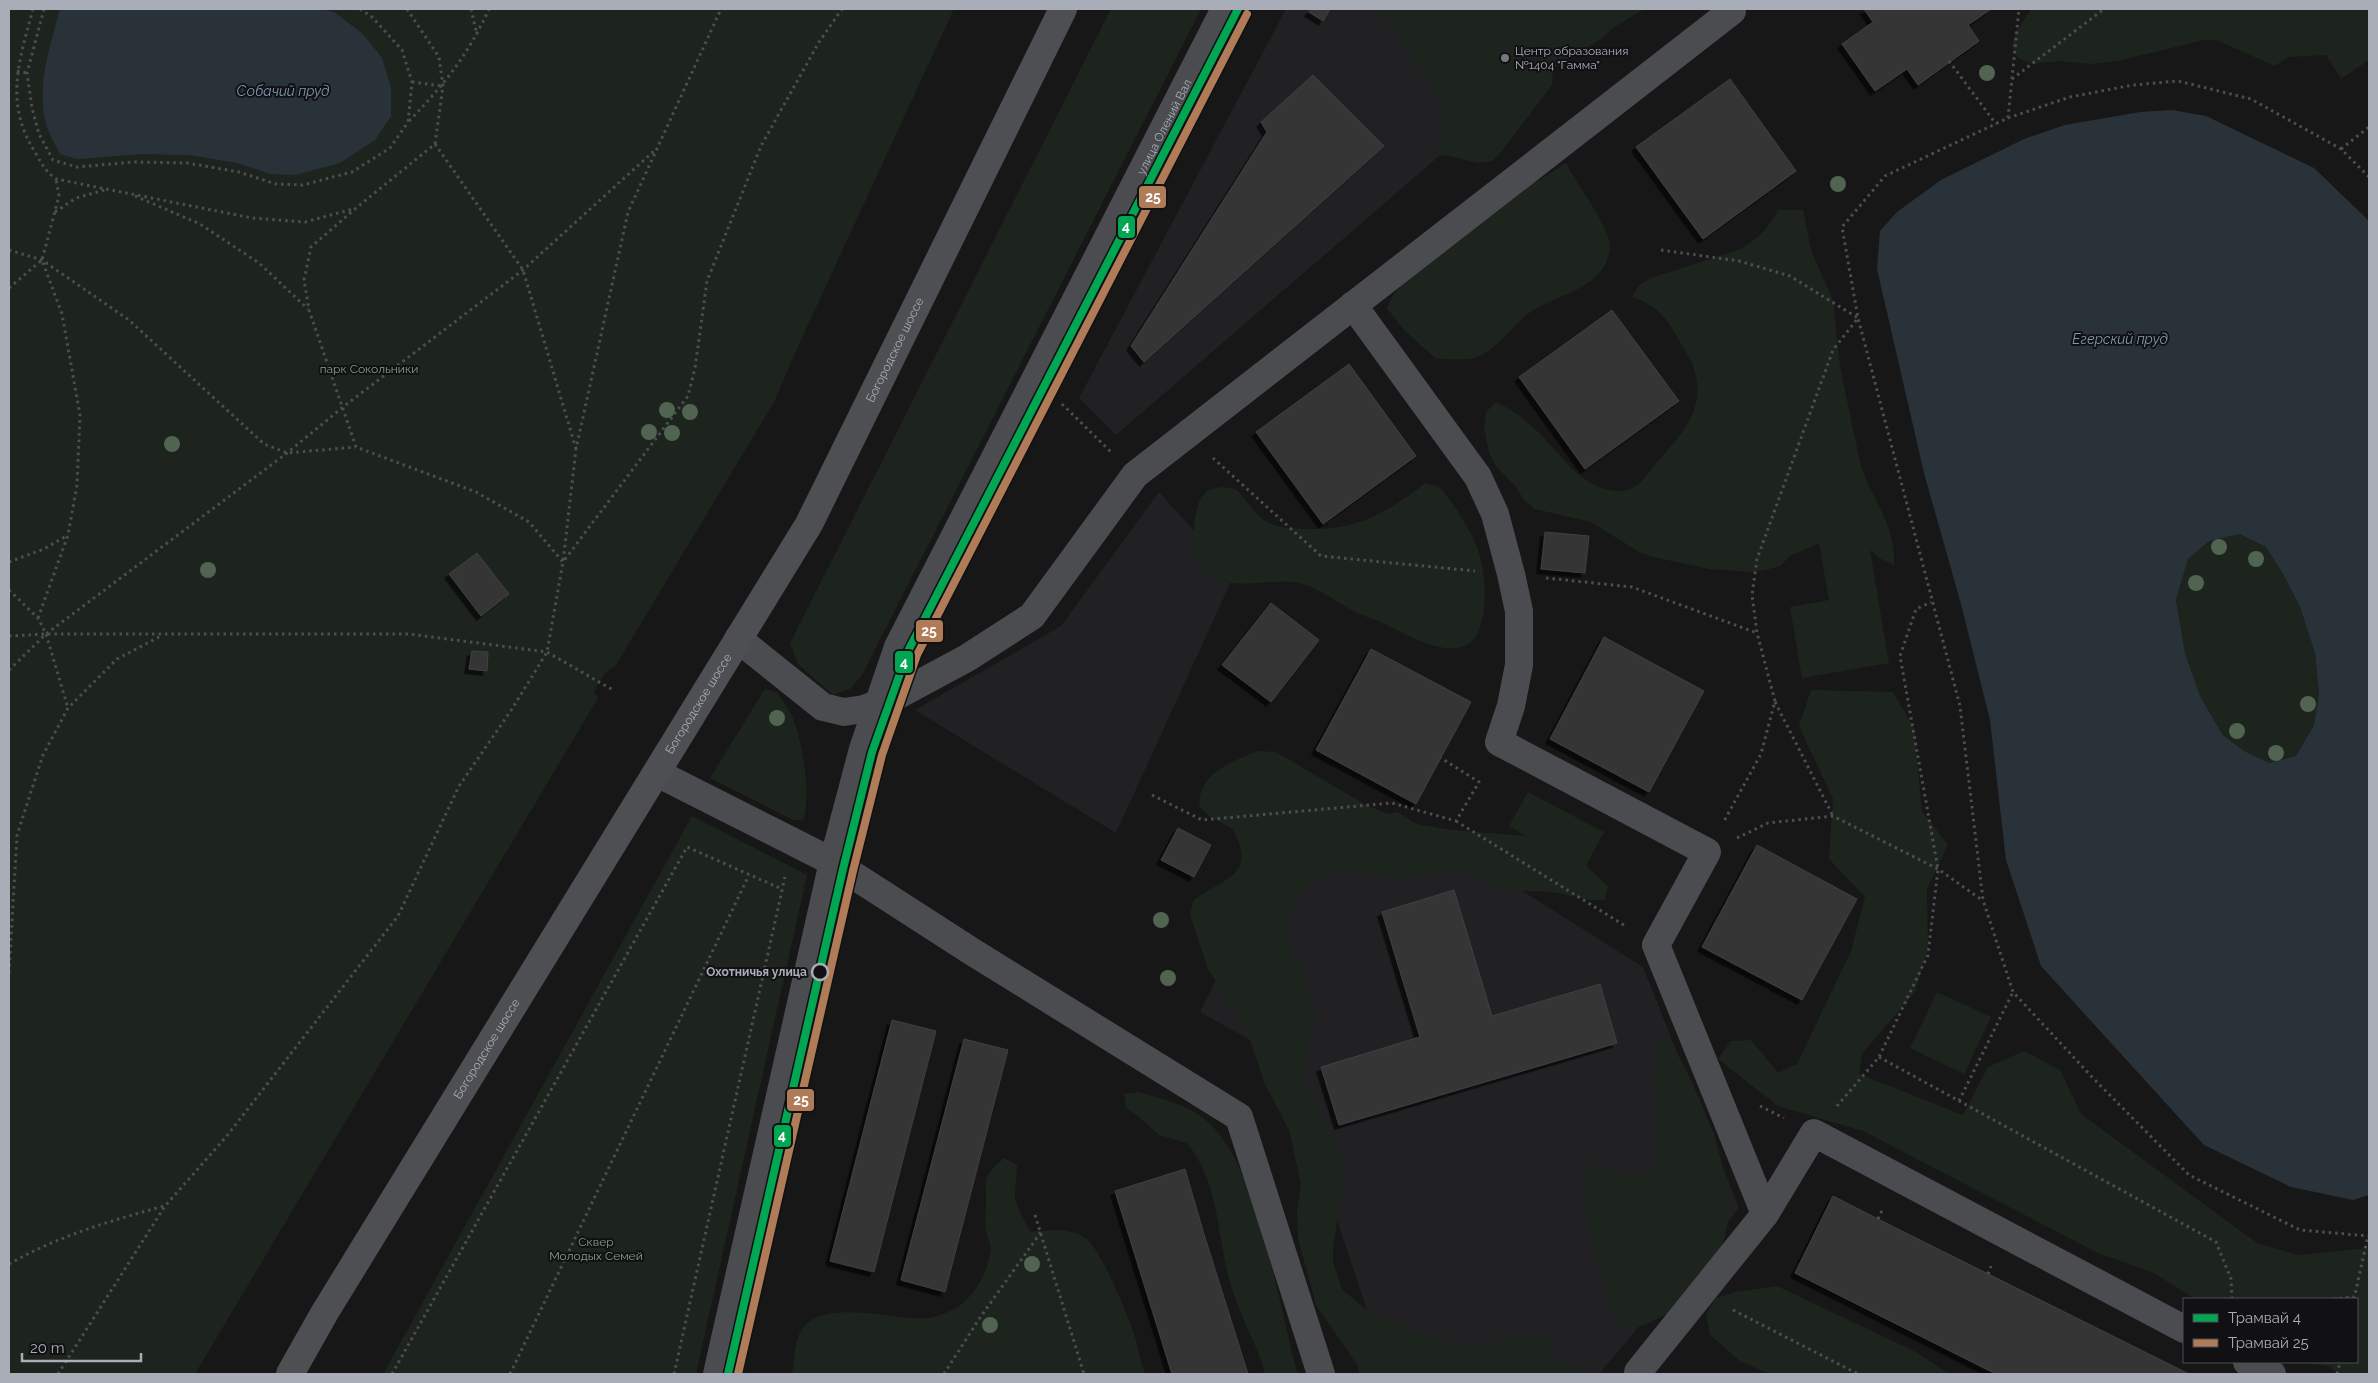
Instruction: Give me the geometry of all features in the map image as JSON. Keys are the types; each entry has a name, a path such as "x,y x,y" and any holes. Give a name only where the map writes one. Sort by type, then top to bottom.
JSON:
{"main road":[{"name":"Богородское шоссе","path":"290,1374 325,1312 809,524 1063,9"}],"street":[{"name":"улица Олений Вал","path":"717,1374 833,862 863,749 898,647 1225,9"},
{"path":"738,640 823,707 844,712 878,705 967,658 1032,616 1135,475 1732,11"},
{"path":"1353,305 1478,477 1495,514 1512,574 1518,611 1519,665 1512,706 1499,742 1707,852 1656,945 1765,1214"},
{"path":"657,772 833,862 971,951 1239,1117 1321,1374"},
{"path":"1641,1374 1638,1372 1765,1214 1814,1133 2183,1328"},
{"path":"2249,1363 2272,1374"}],"path":[{"path":"33,9 17,71 17,107 26,138 47,173 56,179 252,218 305,222 356,208"},
{"path":"44,9 27,73 32,108 39,134 53,160 77,167 134,162 187,164 239,172 276,184 303,185 352,172 390,148 408,122 443,86 477,35 489,9"},
{"path":"360,9 372,17 402,50 412,82 408,122"},
{"path":"407,9 439,57 443,86 436,144 523,270 576,450"},
{"path":"471,9 477,35"},
{"path":"716,9 718,16"},
{"path":"58,1374 165,1206 226,1137 398,916 459,786 512,709 547,652 563,562 576,450 628,212 722,9"},
{"path":"563,562 688,396 695,368 707,281 761,146 819,42 842,9"},
{"path":"2008,118 2020,9"},
{"path":"2012,79 2104,9"},
{"path":"1949,62 1996,124"},
{"path":"17,71 27,73"},
{"path":"2354,1298 2369,1236 2300,1230 2189,1175 2092,1077 2013,992 1983,900 1960,706 1931,602 1858,318 1842,227 1885,176 2008,118 2070,97 2133,85 2178,81 2251,99 2340,149 2369,177"},
{"path":"412,82 443,86"},
{"path":"2340,149 2369,127"},
{"path":"356,447 309,310 304,280 311,247 436,144"},
{"path":"9,670 46,634 287,453 343,407 523,270 657,149"},
{"path":"9,288 42,260 59,196 56,179"},
{"path":"55,212 76,198 108,189"},
{"path":"129,193 200,224 259,263 309,310"},
{"path":"9,250 42,260 128,320 264,444 287,453 356,447 476,492 529,522 563,562"},
{"path":"1661,250 1739,261 1790,276 1858,318"},
{"path":"38,618 68,535 77,484 80,415 62,314 42,260"},
{"path":"1833,816 1775,701 1757,633 1752,595 1757,559 1833,350 1858,318"},
{"path":"1058,400 1135,475"},
{"path":"1187,434 1321,556 1632,586 1757,633"},
{"path":"9,562 44,549 68,535"},
{"path":"9,590 38,618 46,634 68,708"},
{"path":"1713,1082 1814,1133 1879,1057 1928,955 1938,869 1900,656 1916,609 1931,602"},
{"path":"9,636 46,634 409,634 547,652 613,690"},
{"path":"9,973 17,836 44,755 68,708 117,659 165,634"},
{"path":"1707,852 1761,754 1775,701"},
{"path":"1441,758 1479,782 1456,821"},
{"path":"1152,795 1202,820 1392,803 1456,821 1656,945"},
{"path":"1707,852 1768,823 1833,816 1938,869 1983,900"},
{"path":"674,1374 794,842"},
{"path":"392,1374 687,847 782,889"},
{"path":"510,1374 750,875"},
{"path":"1959,1101 2013,992"},
{"path":"1879,1057 2216,1242 2231,1279 2232,1298"},
{"path":"9,1264 30,1252 80,1230 165,1206"},
{"path":"1035,1215 1084,1374"},
{"path":"944,1374 979,1319 1041,1232"},
{"path":"1701,1294 1858,1374"}],"shaded area":[{"path":"1286,9 1642,9 1496,107 1116,435 1079,398"},
{"path":"1159,492 1234,575 1116,833 915,710 1061,626"},
{"path":"1397,812 1643,967 1739,1208 1599,1374 1388,1374 1284,1059 1200,1012 1284,843"}],"green space":[{"name":"парк Сокольники","path":"9,9 954,9 774,402 616,665 608,670 600,680 594,692 598,698 195,1374 9,1374"},
{"path":"1111,9 1201,9 862,675 850,689 833,695 798,664 790,643"},
{"name":"Центр образования №1404 \"Гамма\"","path":"1380,9 1645,9 1614,26 1604,37 1553,68 1552,85 1502,151 1492,161 1478,163 1450,156 1435,155 1444,114 1441,100"},
{"path":"2031,9 2369,9 2369,60 2341,79 2326,55 2288,57 2275,66 2216,40 2204,40 2118,61 2090,64 2060,61 2032,64 2018,58 2012,45 2016,32"},
{"path":"1566,163 1599,217 1609,238 1609,253 1601,271 1577,290 1529,313 1492,349 1485,353 1467,359 1435,358 1404,330 1387,308 1393,295 1412,274 1489,207"},
{"path":"1778,210 1803,210 1811,250 1833,300 1840,367 1860,462 1887,524 1894,550 1894,565 1881,559 1870,550 1889,663 1802,678 1790,607 1829,600 1819,543 1790,556 1780,566 1752,572 1709,569 1653,557 1639,552 1591,522 1535,509 1524,500 1516,487 1496,466 1489,453 1484,426 1486,412 1496,402 1532,426 1570,467 1586,480 1605,489 1616,491 1632,488 1638,484 1668,450 1690,420 1697,398 1697,385 1691,360 1666,320 1649,304 1632,297 1639,285 1651,278 1741,249 1762,232"},
{"path":"1426,483 1439,487 1451,501 1477,546 1481,562 1485,588 1483,615 1474,639 1464,646 1451,648 1421,641 1381,622 1356,613 1323,593 1303,584 1291,582 1237,584 1224,582 1212,577 1202,568 1194,555 1193,537 1196,513 1199,502 1208,490 1222,487 1236,489 1260,517 1273,525 1295,529 1324,529 1341,527 1370,518 1397,503"},
{"path":"2240,534 2266,547 2300,607 2315,653 2319,694 2314,725 2296,756 2269,763 2244,751 2222,734 2200,696 2185,653 2176,600 2188,559 2209,541"},
{"path":"765,689 777,692 796,726 805,768 806,810 803,820 793,820 710,778"},
{"path":"1811,690 1893,692 1914,728 1922,811 1948,845 1927,889 1928,949 1915,992 1862,1054 1859,1074 1963,1115 1988,1067 2024,1051 2060,1070 2081,1114 2257,1243 2298,1255 2369,1248 2369,1374 2339,1374 2328,1366 2310,1363 2358,1363 2358,1298 2193,1298 2154,1273 2098,1253 1863,1131 1778,1106 1718,1059 1731,1041 1751,1040 1778,1073 1797,1064 1851,951 1865,897 1829,859 1833,799 1799,726"},
{"path":"1259,751 1276,752 1366,805 1410,823 1452,830 1526,836 1509,826 1528,792 1604,832 1586,866 1608,886 1605,900 1592,900 1551,892 1510,890 1458,871 1404,878 1335,871 1309,884 1291,906 1285,920 1290,947 1309,986 1316,1014 1303,1083 1333,1139 1342,1151 1346,1164 1333,1248 1333,1262 1342,1289 1365,1309 1419,1333 1460,1345 1489,1344 1518,1336 1547,1333 1547,1341 1551,1353 1559,1362 1577,1374 1359,1374 1358,1366 1316,1305 1298,1238 1297,1210 1301,1184 1289,1130 1265,1084 1247,1032 1208,969 1190,915 1193,901 1234,874 1242,858 1240,845 1233,829 1210,817 1199,806 1202,789 1207,781 1220,769 1235,760"},
{"name":"Сквер Молодых Семей","path":"692,816 807,875 696,1374 383,1374"},
{"path":"1937,992 1991,1017 1964,1074 1910,1048"},
{"path":"1664,1032 1672,1043 1692,1082 1714,1134 1729,1190 1729,1217 1723,1245 1670,1313 1632,1330 1619,1327 1613,1315 1586,1217 1582,1174 1592,1164 1622,1174 1636,1175 1647,1171 1655,1163 1659,1145 1654,1085 1657,1053"},
{"path":"1138,1092 1180,1105 1202,1117 1222,1137 1238,1165 1264,1236 1298,1374 1265,1374 1233,1292 1207,1177 1187,1143 1159,1135 1126,1108 1124,1094"},
{"path":"1004,1158 1017,1165 1015,1191 1017,1204 1031,1232 1058,1230 1071,1232 1084,1237 1091,1243 1114,1285 1128,1317 1145,1374 792,1374 798,1337 807,1324 821,1316 857,1312 929,1318 958,1307 970,1296 984,1274 991,1249 985,1222 986,1180 992,1169"},
{"path":"1777,1286 1916,1352 1949,1374 1770,1374 1740,1361 1710,1335 1706,1315 1716,1298 1736,1292"}],"water":[{"name":"Собачий пруд","path":"60,9 321,9 334,12 363,34 382,58 391,88 391,116 375,140 340,163 295,175 271,174 237,163 189,155 141,154 77,159 60,154 48,130 44,115 43,84 48,54"},
{"name":"Егерский пруд","path":"2172,110 2206,116 2314,168 2369,221 2369,1195 2353,1200 2291,1187 2204,1145 2041,966 2006,860 1990,720 1961,604 1924,473 1877,269 1880,231 1897,212 1941,180 2024,139 2065,125 2140,112","holes":["2240,534 2266,547 2300,607 2315,653 2319,694 2314,725 2296,756 2269,763 2244,751 2222,734 2200,696 2185,653 2176,600 2188,559 2209,541"]}],"building":[{"path":"1311,9 1330,9 1323,21 1309,12"},
{"path":"1864,9 1991,9 1968,25 1979,41 1918,85 1907,69 1875,91 1842,44 1873,22"},
{"path":"1313,75 1384,146 1144,362 1131,346 1267,132 1261,122"},
{"path":"1730,79 1796,171 1703,239 1636,147"},
{"path":"1612,310 1679,401 1585,469 1519,377"},
{"path":"1349,364 1416,456 1323,524 1256,432"},
{"path":"1545,532 1589,536 1585,573 1541,569"},
{"path":"477,553 509,594 481,616 449,574"},
{"path":"1271,603 1319,640 1271,702 1222,665"},
{"path":"1604,637 1704,691 1649,792 1550,739"},
{"path":"1371,649 1471,702 1416,804 1316,750"},
{"path":"472,651 488,652 487,671 469,669"},
{"path":"1178,828 1211,845 1194,877 1161,860"},
{"path":"1757,845 1857,899 1802,1000 1702,947"},
{"path":"1454,890 1492,1016 1600,984 1617,1043 1339,1125 1321,1067 1420,1037 1382,912"},
{"path":"892,1020 936,1031 874,1272 830,1261"},
{"path":"964,1039 1008,1050 945,1292 901,1280"},
{"path":"1185,1169 1248,1374 1172,1374 1115,1191"},
{"path":"1833,1196 2189,1374 1996,1374 1795,1273"}],"tram line":[{"name":"4","path":"728,1374 843,869 872,752 908,651 1238,9"},
{"name":"25","path":"738,1374 853,871 882,755 917,655 1247,14"}],"place":[{"name":"Центр образования №1404 \"Гамма\"","path":"1505,58"},
{"name":"Охотничья улица","path":"820,972"}]}
